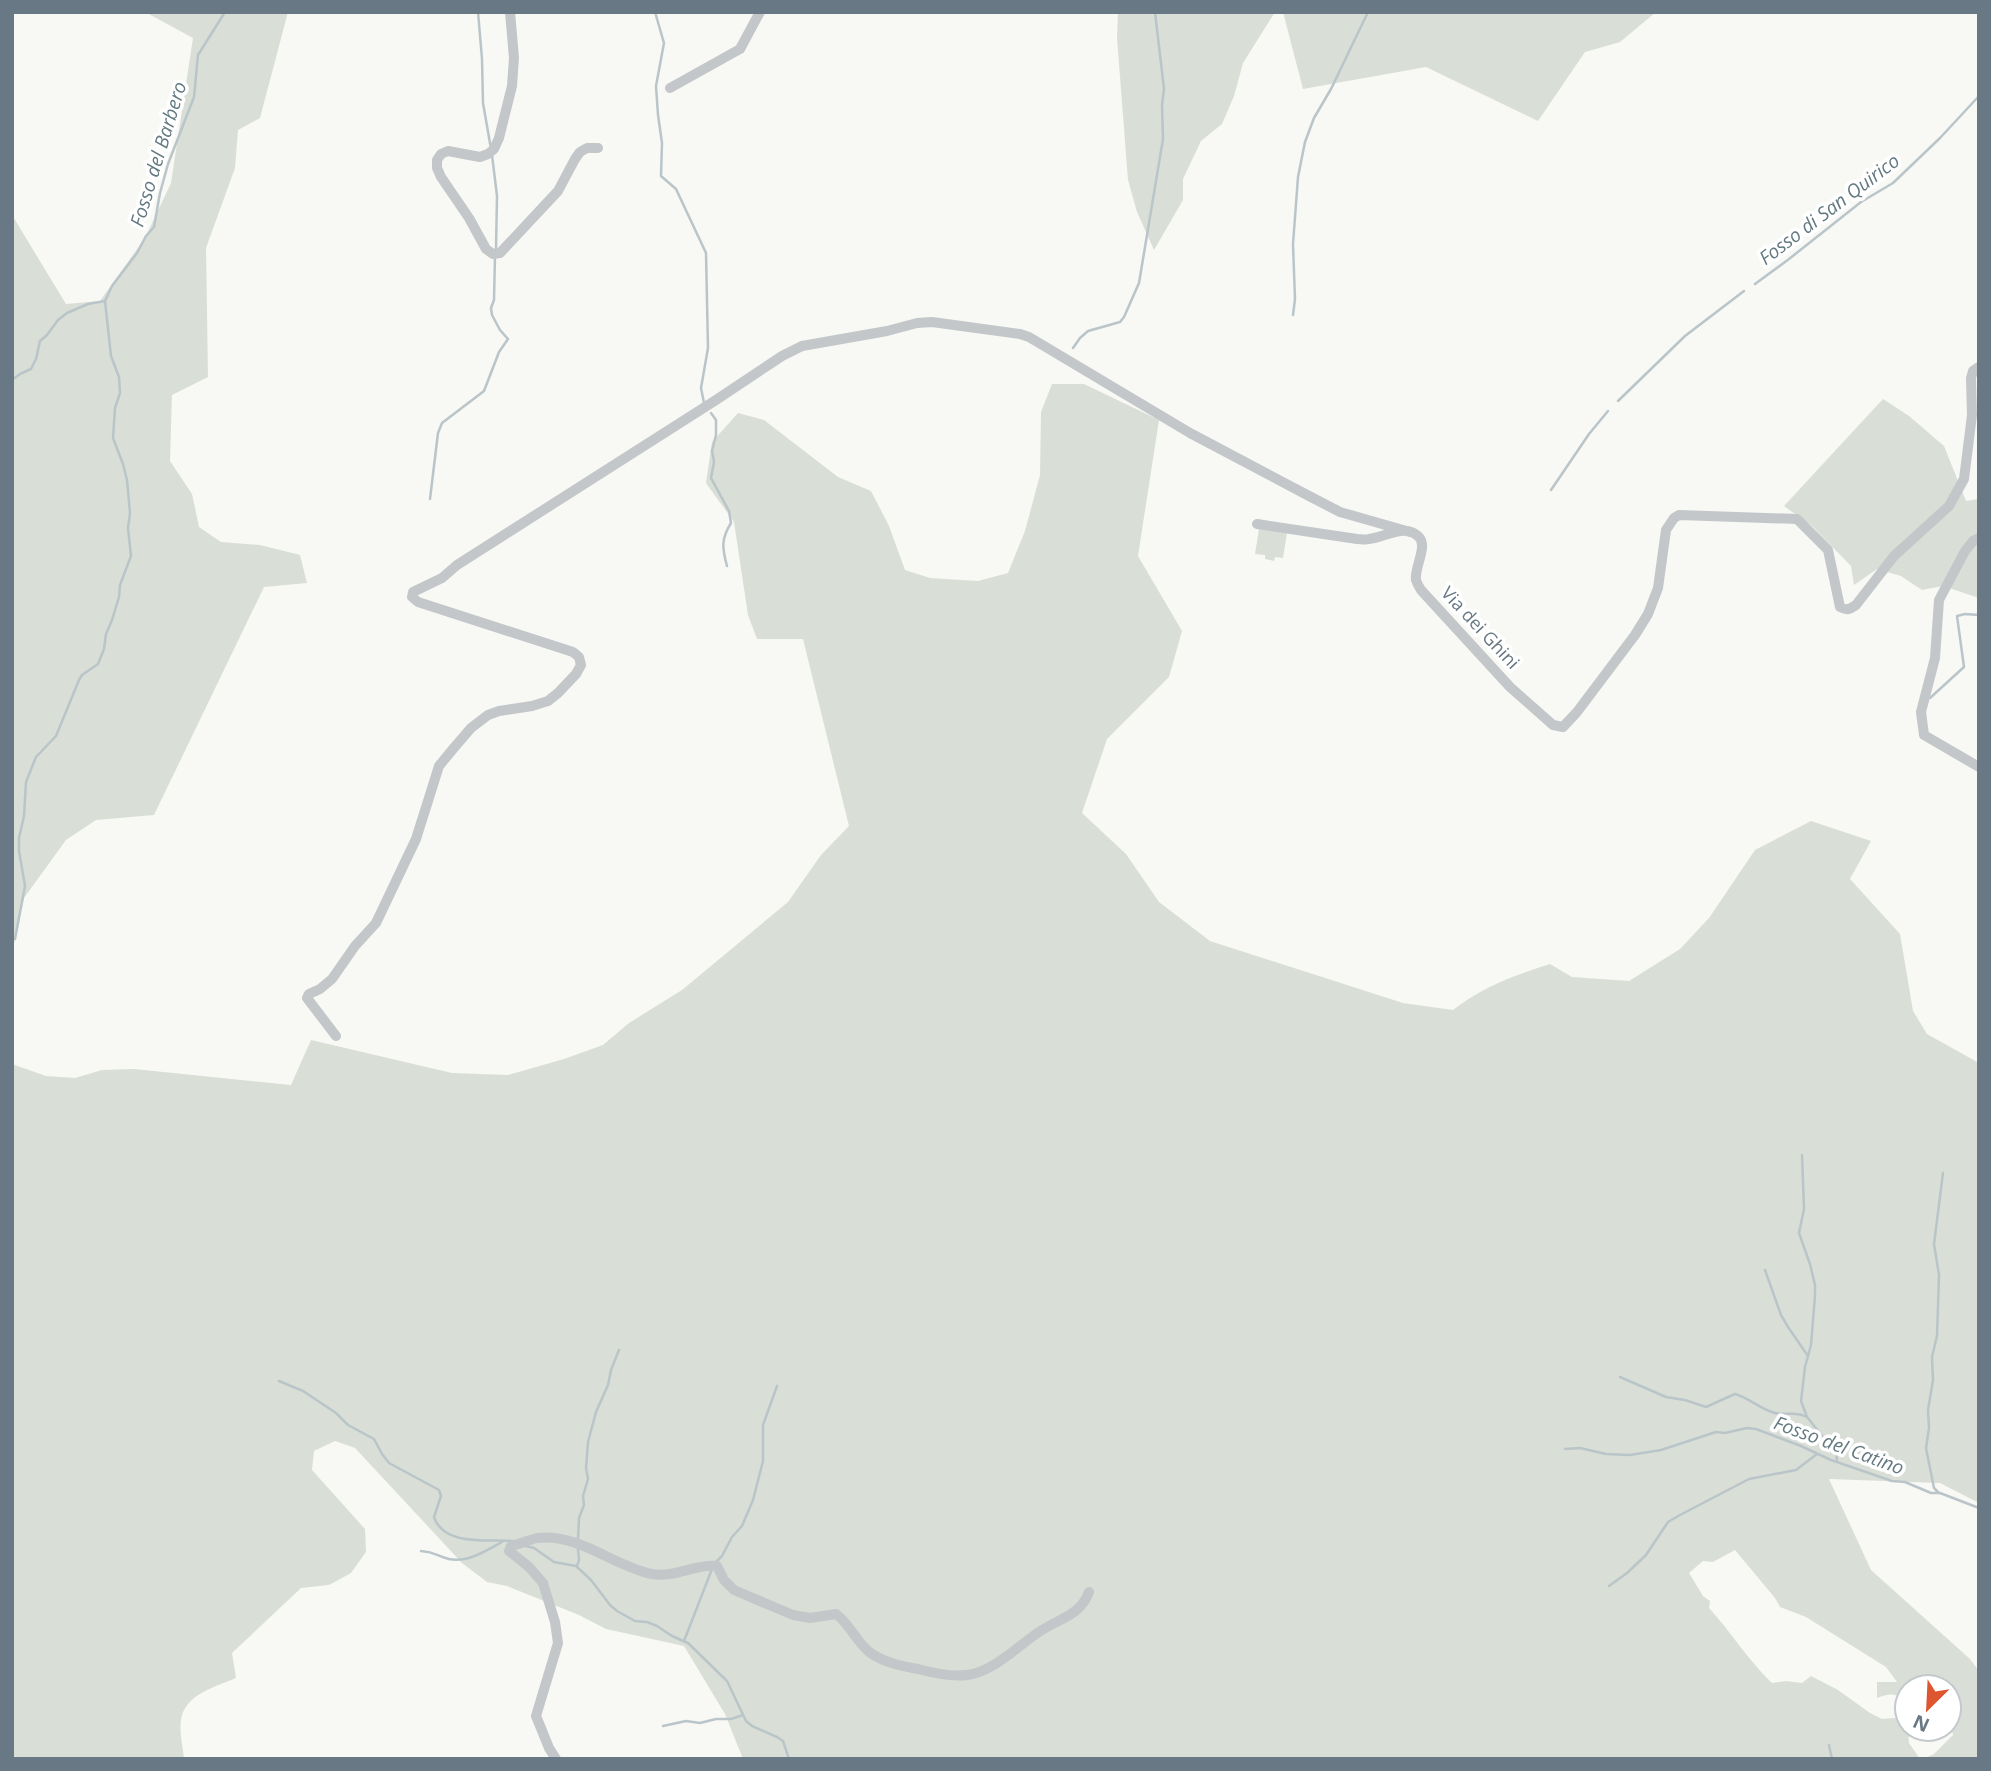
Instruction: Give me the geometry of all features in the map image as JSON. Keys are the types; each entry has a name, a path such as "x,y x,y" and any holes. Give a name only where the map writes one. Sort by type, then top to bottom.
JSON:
{"street":[{"path":"510,12 514,58 512,86 494,149 481,157 448,150 437,160 441,177 469,218 486,250 493,254 500,253 558,191 580,152 587,148 597,148"},
{"path":"670,88 740,49 760,12"},
{"path":"336,1036 307,998 309,993 320,989 332,979 355,946 376,923 416,839 439,766 471,728 488,715 548,701 567,684 581,665 579,657 573,652 418,602 412,597 413,592 442,578 457,565 782,356 802,346 932,322 1020,334 1213,446 1340,512 1410,532"},
{"name":"Via dei Ghini","path":"1410,532 1418,535 1421,540 1416,579 1421,590 1510,687 1553,725 1563,727 1635,635 1648,614 1658,588 1666,530 1679,515 1797,519 1828,550 1840,607 1844,610 1856,605 1894,556 1949,506 1964,478 1972,415 1971,378 1973,371 1979,367"},
{"path":"1257,524 1357,539 1369,539 1395,531 1410,532"},
{"path":"1979,538 1965,551 1939,600 1935,658 1921,712 1924,735 1979,767"},
{"path":"556,1759 536,1716 558,1643 555,1622 543,1583 509,1551 511,1546 537,1538 565,1539 652,1574 671,1575 708,1565 717,1566 724,1580 734,1590 793,1615 810,1618 836,1614 845,1620 860,1643 871,1653 891,1663 937,1674 967,1675 986,1669 1047,1626 1074,1614 1085,1603 1089,1592"}],"shaded area":[{"path":"145,12 288,12 260,118 238,130 235,168 206,248 208,377 172,395 170,461 192,494 199,527 221,542 260,545 300,555 307,583 264,587 154,815 96,820 66,840 24,898 12,953 12,215 66,304 100,301 145,238 171,183 193,38"},
{"path":"1118,12 1275,12 1243,63 1234,96 1222,124 1201,141 1183,179 1183,200 1154,250 1137,212 1128,180 1117,38"},
{"path":"1283,12 1656,12 1620,42 1585,52 1538,121 1426,67 1303,89"},
{"path":"1052,384 1084,384 1159,420 1138,556 1182,631 1169,677 1107,739 1082,813 1126,854 1159,902 1210,941 1403,1003 1453,1010 1499,982 1550,964 1572,977 1629,981 1680,949 1709,918 1755,850 1811,821 1871,841 1850,879 1900,934 1913,1011 1927,1034 1979,1063 1979,1503 1940,1483 1829,1479 1871,1570 1970,1659 1979,1671 1979,1759 1923,1759 1934,1754 1945,1743 1963,1743 1963,1673 1893,1673 1893,1677 1886,1667 1806,1617 1780,1607 1735,1550 1713,1562 1703,1561 1689,1573 1703,1596 1710,1601 1709,1608 1755,1665 1772,1683 1802,1683 1811,1676 1838,1690 1870,1713 1882,1719 1893,1718 1893,1743 1909,1743 1920,1759 743,1759 725,1714 684,1646 606,1629 507,1586 487,1582 462,1563 355,1448 335,1441 314,1451 312,1470 365,1529 366,1552 351,1573 329,1585 301,1588 232,1653 236,1678 202,1693 188,1704 184,1711 180,1729 184,1759 12,1759 12,1064 46,1076 75,1078 102,1070 134,1069 291,1085 311,1040 452,1073 508,1075 603,1045 629,1023 682,990 788,902 821,855 849,826 803,639 757,639 748,615 734,522 706,483 712,442 738,413 764,420 838,477 871,491 889,526 905,570 930,578 978,581 1008,573 1025,531 1040,475 1041,412"},
{"path":"1883,399 1909,416 1944,446 1966,501 1979,499 1979,598 1943,586 1922,590 1901,576 1877,569 1854,585 1851,566 1812,526 1784,506"},
{"path":"1259,529 1287,533 1283,558 1275,557 1274,561 1265,559 1265,555 1255,554"},
{"path":"1877,1682 1893,1682 1893,1695 1877,1698"}],"waterway":[{"name":"Fosso del Barbero","path":"15,939 25,886 19,838 24,816 26,782 36,757 56,736 82,675 98,664 131,556 127,480 113,438 115,408 120,393 119,377 111,356 105,301 112,286 154,227 168,164 194,97 198,55 225,12"},
{"path":"478,12 483,103 491,149"},
{"path":"655,12 664,43 656,86 662,143 661,176 676,189 706,253 708,348 701,388 704,403"},
{"path":"1073,348 1088,331 1120,322 1139,283 1163,139 1164,89 1155,12"},
{"path":"1293,315 1293,244 1298,177 1305,142 1314,118 1368,12"},
{"name":"Fosso di San Quirico","path":"1755,284 1861,202 1893,183 1979,96"},
{"path":"492,155 497,196 496,249"},
{"path":"430,499 438,433 442,423 484,391 499,352 508,339 492,315 495,256"},
{"name":"Fosso di San Quirico","path":"1618,401 1685,336 1744,291"},
{"path":"12,380 31,369 40,341 58,320 88,304 105,301"},
{"name":"Fosso di San Quirico","path":"1551,490 1608,411"},
{"path":"711,413 716,420 711,478 729,511 731,523 723,544 727,566"},
{"path":"1930,698 1964,667 1957,616 1979,615"},
{"path":"1802,1155 1804,1209 1799,1233 1810,1264 1815,1296 1811,1345 1801,1401 1807,1417 1836,1453 1837,1460"},
{"path":"1939,1493 1934,1488 1926,1448 1933,1380 1932,1357 1937,1336 1939,1275 1934,1244 1943,1173"},
{"path":"1765,1270 1781,1315 1808,1356"},
{"path":"578,1539 579,1518 588,1479 588,1442 619,1350"},
{"path":"1620,1377 1666,1397 1706,1407 1735,1394 1772,1412 1807,1417"},
{"path":"279,1381 303,1391 336,1413 348,1425 374,1439 389,1463 439,1490 441,1496 434,1517 439,1527 447,1533 468,1540 513,1541"},
{"path":"715,1563 742,1526 753,1500 763,1461 763,1425 777,1386"},
{"name":"Fosso del Catino","path":"1565,1449 1580,1448 1606,1454 1630,1455 1661,1450 1716,1432 1756,1429 1831,1460 1892,1481 1905,1482 1931,1493 1940,1493 1979,1508"},
{"path":"1609,1586 1646,1555 1668,1522 1749,1479 1796,1470 1817,1454"},
{"path":"421,1551 456,1560 477,1555 502,1542"},
{"path":"526,1546 534,1548 554,1562 576,1566 617,1611 635,1621 657,1626 688,1643 727,1681 746,1721 783,1741 789,1759"},
{"path":"577,1566 578,1549"},
{"path":"684,1641 712,1569"},
{"path":"663,1726 686,1721 700,1723 731,1719 743,1715"},
{"path":"1829,1745 1832,1759"}]}
